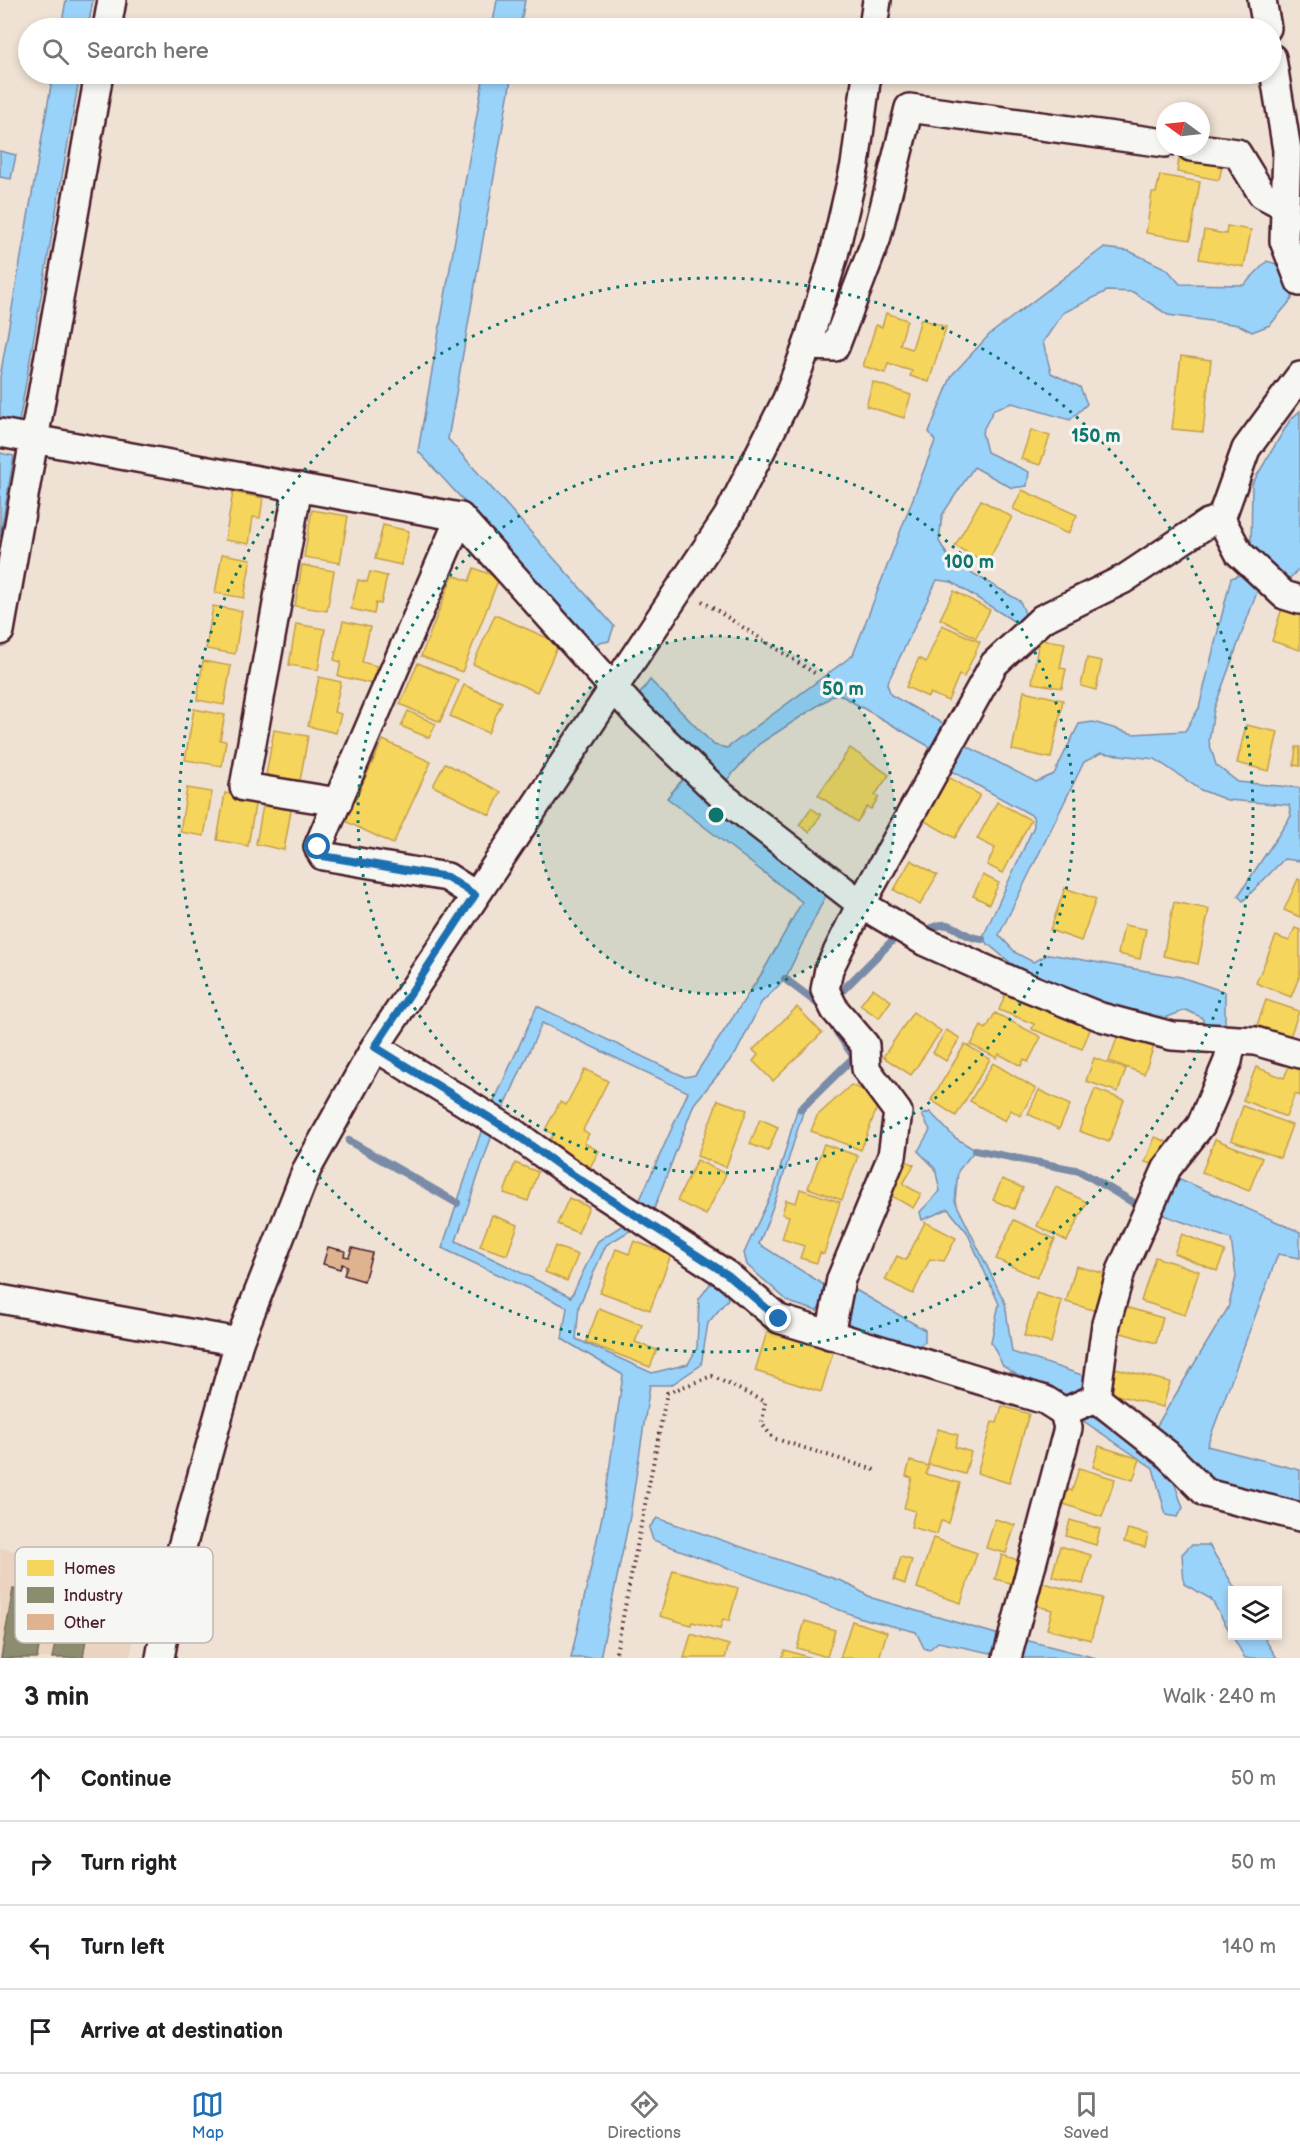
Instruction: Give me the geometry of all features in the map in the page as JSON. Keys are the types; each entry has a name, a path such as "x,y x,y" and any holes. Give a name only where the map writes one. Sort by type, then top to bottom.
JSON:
{"street":[{"path":"108,18 112,0"},
{"path":"874,18 877,0"},
{"path":"1262,0 1265,18"},
{"path":"0,631 97,84"},
{"path":"182,1547 239,1342 307,1169 375,1047 728,516 787,399 807,346 834,255 855,165 866,84"},
{"path":"1276,84 1287,150 1284,241 1296,272"},
{"path":"807,346 835,347 876,240 909,108 1156,142"},
{"path":"1210,149 1237,153 1262,194 1286,206"},
{"path":"1300,376 1246,449 1221,519 1239,553 1284,595 1300,600"},
{"path":"3,433 460,517 638,715 722,796 861,904 925,942 1101,1017 1172,1036 1255,1041 1300,1054"},
{"path":"298,487 244,787 338,802"},
{"path":"460,517 318,847 323,856 447,877 475,895"},
{"path":"830,1335 841,1279 892,1156 898,1112 866,1069 865,1045 835,1010 825,990 829,969 861,904 994,664 1042,619 1124,579 1208,523 1221,519"},
{"path":"1009,1651 1068,1428 1079,1405 1121,1271 1167,1168 1201,1125 1233,1041"},
{"path":"375,1047 492,1120 728,1275 779,1319 1045,1400 1079,1405 1172,1459 1206,1493 1300,1517"},
{"path":"0,1299 239,1342"},
{"path":"160,1658 163,1643"}],"path":[{"path":"681,588 816,674"},
{"path":"615,1658 667,1393 712,1376 765,1402 762,1424 773,1438 878,1471"}],"shaded area":[{"path":"0,1548 15,1550 15,1643 133,1643 130,1658 0,1658"}],"water":[{"path":"66,0 93,0 90,18 63,18"},
{"path":"497,0 525,0 522,18 494,18"},
{"path":"51,84 78,84 19,422 0,418 0,377"},
{"path":"482,84 510,84 448,439 614,626 609,641 595,644 418,451"},
{"path":"0,151 16,155 11,179 0,177"},
{"path":"1103,248 1129,251 1167,269 1180,284 1244,285 1267,261 1286,267 1292,285 1292,299 1270,325 1252,332 1239,325 1168,315 1133,292 1107,291 1063,313 1043,342 1051,373 1080,387 1087,404 1070,420 1012,403 994,409 982,432 987,452 1029,472 1027,486 1012,488 974,467 942,515 939,541 950,560 1020,601 1026,616 1018,624 952,582 937,580 887,684 891,695 949,727 959,742 1036,782 1054,774 1079,724 1093,722 1133,734 1185,731 1199,708 1231,578 1243,574 1254,580 1257,592 1214,709 1209,742 1216,765 1238,782 1300,788 1300,861 1284,859 1243,901 1238,896 1291,816 1289,805 1227,800 1201,790 1155,759 1101,753 1084,762 999,935 1016,953 1033,962 1049,954 1181,977 1225,992 1225,1030 1209,1029 1201,1017 1186,1010 1157,1021 1104,1009 1012,964 982,939 1034,826 1033,816 948,769 949,758 837,693 759,744 727,780 715,777 704,767 704,759 639,695 650,680 714,745 727,748 853,655 935,441 929,432 952,375 990,334"},
{"path":"1300,411 1300,568 1290,578 1270,571 1251,549 1252,484 1290,420"},
{"path":"0,453 14,456 0,537"},
{"path":"682,780 691,780 707,794 707,802 826,895 785,979 761,1003 736,1053 694,1104 652,1214 638,1204 688,1092 542,1023 493,1132 456,1241 571,1297 598,1241 626,1223 633,1229 606,1245 579,1306 576,1339 652,1373 688,1364 697,1348 699,1299 710,1284 724,1285 728,1299 708,1323 701,1365 671,1385 650,1385 630,1516 600,1658 571,1658 603,1512 623,1375 562,1339 567,1307 442,1248 483,1126 537,1006 685,1077 695,1075 762,973 802,902 667,798"},
{"path":"798,1107 803,1112 779,1190 759,1244 829,1288 826,1298 817,1311 789,1302 747,1265 744,1253 775,1186"},
{"path":"930,1112 954,1137 975,1150 958,1171 955,1201 1005,1303 1012,1352 1085,1376 1083,1389 1089,1413 1161,1464 1176,1448 1156,1427 1228,1308 1236,1277 1231,1239 1155,1212 1171,1175 1300,1232 1300,1258 1278,1254 1207,1446 1300,1470 1300,1503 1217,1481 1183,1455 1170,1470 1183,1508 1177,1517 1166,1515 1153,1468 1079,1418 1068,1396 1036,1387 1003,1366 991,1342 999,1304 967,1232 948,1209 922,1220 920,1212 940,1191 935,1168 918,1151 930,1130 922,1115"},
{"path":"854,1289 925,1330 925,1342 915,1348 847,1323 844,1307"},
{"path":"657,1518 844,1582 872,1598 996,1634 1002,1642 1025,1640 1096,1658 1018,1658 998,1649 991,1653 938,1642 929,1650 924,1648 916,1632 861,1618 653,1540 649,1528"},
{"path":"1191,1545 1209,1545 1234,1586 1228,1586 1228,1628 1211,1599 1184,1584 1182,1554"},
{"path":"1234,1640 1266,1640 1277,1658 1245,1658"}],"building: Homes":[{"path":"1180,156 1223,162 1219,180 1177,172"},
{"path":"1160,175 1200,182 1190,240 1146,233 1152,193 1156,193"},
{"path":"1227,226 1251,230 1244,267 1199,259 1204,230 1226,234"},
{"path":"886,313 907,320 900,345 912,349 921,319 946,327 929,382 910,376 912,371 888,364 885,373 863,366 876,325 882,327"},
{"path":"1181,356 1211,360 1203,432 1172,429"},
{"path":"873,382 911,395 904,418 866,406"},
{"path":"1031,430 1050,436 1040,465 1021,459"},
{"path":"1022,490 1077,515 1068,534 1013,509"},
{"path":"233,492 263,498 260,518 253,517 249,544 225,540"},
{"path":"981,500 1012,517 987,563 955,546"},
{"path":"312,510 348,516 340,563 304,557"},
{"path":"383,525 409,531 401,565 375,559"},
{"path":"222,554 251,559 244,598 215,593"},
{"path":"302,565 334,571 327,611 295,606"},
{"path":"474,568 499,578 462,672 421,656 453,575 469,581"},
{"path":"370,572 387,576 381,604 376,603 374,614 351,609 358,580 367,582"},
{"path":"954,591 990,610 976,638 940,619"},
{"path":"213,606 242,611 235,654 206,649"},
{"path":"1282,608 1300,613 1300,650 1272,641"},
{"path":"495,615 559,643 537,692 473,664"},
{"path":"343,621 370,627 362,662 377,666 373,684 338,676 341,662 334,660"},
{"path":"296,624 325,629 318,670 289,665"},
{"path":"942,625 980,642 964,677 959,675 948,701 930,693 928,697 906,687 919,658 926,662"},
{"path":"1039,639 1065,643 1060,668 1066,669 1062,688 1032,683"},
{"path":"1087,658 1102,661 1096,690 1081,686"},
{"path":"203,661 231,666 224,705 197,700"},
{"path":"418,663 458,680 440,722 400,704"},
{"path":"319,677 341,682 334,712 341,714 336,733 308,726"},
{"path":"464,685 502,702 488,733 450,716"},
{"path":"1024,691 1063,700 1051,758 1012,750"},
{"path":"194,709 225,715 220,740 226,741 222,766 185,760"},
{"path":"408,711 436,724 429,738 401,726"},
{"path":"1246,725 1278,732 1269,771 1237,763"},
{"path":"274,730 308,736 300,781 266,775"},
{"path":"383,740 431,762 393,844 345,821"},
{"path":"1296,747 1300,747 1300,766 1294,765"},
{"path":"850,748 889,775 875,795 879,797 871,809 867,807 857,822 818,795"},
{"path":"445,763 501,792 490,815 433,786"},
{"path":"948,777 980,795 955,838 923,820"},
{"path":"187,788 212,792 204,836 180,832"},
{"path":"225,793 256,799 248,846 217,840"},
{"path":"264,800 292,805 284,850 256,844"},
{"path":"997,802 1031,820 1003,873 987,865 995,848 977,839"},
{"path":"811,808 821,815 809,832 799,825"},
{"path":"911,860 937,875 920,905 894,890"},
{"path":"983,875 999,883 989,904 973,896"},
{"path":"1298,879 1300,880 1300,917 1284,910"},
{"path":"1065,888 1096,899 1081,941 1050,930"},
{"path":"1174,902 1209,909 1198,964 1163,956"},
{"path":"1124,925 1146,929 1140,959 1118,954"},
{"path":"1295,928 1300,930 1300,975 1291,997 1256,983 1276,936 1289,941"},
{"path":"873,988 891,1001 879,1018 860,1005"},
{"path":"1007,990 1092,1025 1082,1049 1032,1029 1034,1024 999,1010"},
{"path":"1266,1000 1299,1011 1290,1037 1257,1025"},
{"path":"797,1007 822,1033 773,1081 753,1061 758,1055 753,1050"},
{"path":"913,1012 941,1031 911,1075 883,1057"},
{"path":"995,1013 1041,1037 1028,1062 1024,1059 1021,1066 999,1054 997,1058 971,1045 981,1026 986,1029"},
{"path":"946,1030 960,1038 946,1061 933,1053"},
{"path":"1119,1032 1154,1046 1144,1074 1109,1061"},
{"path":"965,1044 990,1059 956,1116 931,1100"},
{"path":"1094,1058 1126,1069 1118,1092 1086,1081"},
{"path":"993,1063 1036,1089 1020,1116 1011,1110 1005,1121 970,1101"},
{"path":"1290,1064 1300,1068 1300,1096 1295,1094 1286,1117 1243,1100 1256,1067 1284,1078"},
{"path":"585,1069 608,1081 583,1130 589,1134 584,1143 599,1151 589,1169 547,1147 553,1134 545,1130 560,1102 566,1105"},
{"path":"851,1085 881,1097 861,1150 811,1131 817,1116"},
{"path":"1095,1089 1124,1100 1109,1142 1079,1131"},
{"path":"1039,1090 1070,1105 1059,1129 1028,1114"},
{"path":"718,1100 747,1110 726,1167 697,1156"},
{"path":"1243,1106 1292,1125 1280,1158 1231,1140"},
{"path":"760,1119 778,1127 768,1151 750,1144"},
{"path":"1155,1137 1167,1142 1158,1166 1145,1162"},
{"path":"1215,1139 1262,1158 1249,1191 1202,1172"},
{"path":"824,1144 858,1156 842,1200 808,1188"},
{"path":"697,1160 726,1174 706,1215 677,1201"},
{"path":"906,1161 914,1165 903,1184 921,1194 913,1208 888,1194"},
{"path":"515,1163 538,1172 528,1201 504,1193"},
{"path":"1002,1179 1023,1188 1014,1209 993,1200"},
{"path":"1056,1187 1087,1202 1067,1241 1037,1226"},
{"path":"800,1189 840,1202 824,1254 820,1253 817,1263 800,1258 804,1246 782,1239 789,1216 782,1214 786,1200 796,1203"},
{"path":"569,1198 589,1207 578,1233 557,1224"},
{"path":"492,1215 518,1225 507,1255 480,1246"},
{"path":"1014,1220 1055,1239 1037,1278 996,1259"},
{"path":"925,1222 956,1238 944,1261 930,1259 913,1294 885,1280 897,1256 906,1260"},
{"path":"1182,1234 1225,1251 1217,1271 1174,1253"},
{"path":"634,1241 671,1255 650,1310 600,1292 616,1249 629,1254"},
{"path":"555,1246 578,1255 567,1281 545,1272"},
{"path":"1155,1257 1199,1271 1185,1315 1141,1301"},
{"path":"1076,1266 1110,1275 1100,1312 1066,1302"},
{"path":"1036,1293 1062,1301 1051,1343 1024,1336"},
{"path":"1125,1307 1163,1318 1156,1343 1118,1332"},
{"path":"599,1308 642,1325 635,1342 657,1350 650,1367 586,1342"},
{"path":"768,1329 834,1349 821,1392 755,1371"},
{"path":"1107,1366 1170,1382 1163,1407 1101,1391"},
{"path":"1002,1406 1029,1414 1009,1483 977,1473 992,1422 997,1423"},
{"path":"938,1429 958,1435 955,1447 971,1452 965,1474 928,1464"},
{"path":"1099,1446 1140,1459 1133,1480 1093,1467"},
{"path":"910,1461 929,1466 926,1474 960,1483 949,1523 941,1521 937,1534 911,1527 915,1511 904,1508 912,1478 906,1476"},
{"path":"1079,1468 1115,1479 1102,1517 1058,1502 1063,1487 1072,1491"},
{"path":"995,1519 1015,1525 1006,1553 986,1548"},
{"path":"1070,1520 1100,1529 1096,1545 1066,1536"},
{"path":"1128,1529 1148,1534 1145,1547 1124,1542"},
{"path":"933,1538 977,1553 961,1603 917,1588"},
{"path":"1060,1546 1091,1555 1083,1584 1052,1576"},
{"path":"1002,1555 1021,1561 1014,1584 995,1579"},
{"path":"901,1557 912,1560 905,1584 894,1580"},
{"path":"673,1570 738,1588 729,1621 723,1619 720,1629 692,1622 691,1625 660,1616"},
{"path":"1043,1583 1102,1598 1091,1640 1047,1629 1052,1610 1037,1606"},
{"path":"805,1621 835,1630 827,1657 797,1648"},
{"path":"852,1621 887,1632 879,1658 840,1658"},
{"path":"691,1634 729,1645 725,1658 684,1658"},
{"path":"785,1650 811,1658 782,1658"}],"building: Industry":[{"path":"13,1589 15,1589 15,1643 40,1643 37,1658 1,1658"},
{"path":"48,1643 85,1643 83,1658 52,1658 55,1644"}],"building: Other":[{"path":"328,1247 345,1251 344,1256 349,1257 352,1248 372,1253 364,1281 344,1275 347,1266 342,1264 340,1269 323,1264"}],"waterway":[{"path":"922,933 933,927 949,925 982,939"},
{"path":"839,994 893,940"},
{"path":"785,979 821,1008"},
{"path":"801,1109 854,1057 834,1028"},
{"path":"349,1141 457,1203"},
{"path":"975,1150 1080,1171 1134,1203"}],"route":[{"path":"318,847 323,856 447,877 475,895 375,1047 511,1131 564,1169 728,1275 779,1319"}]}
